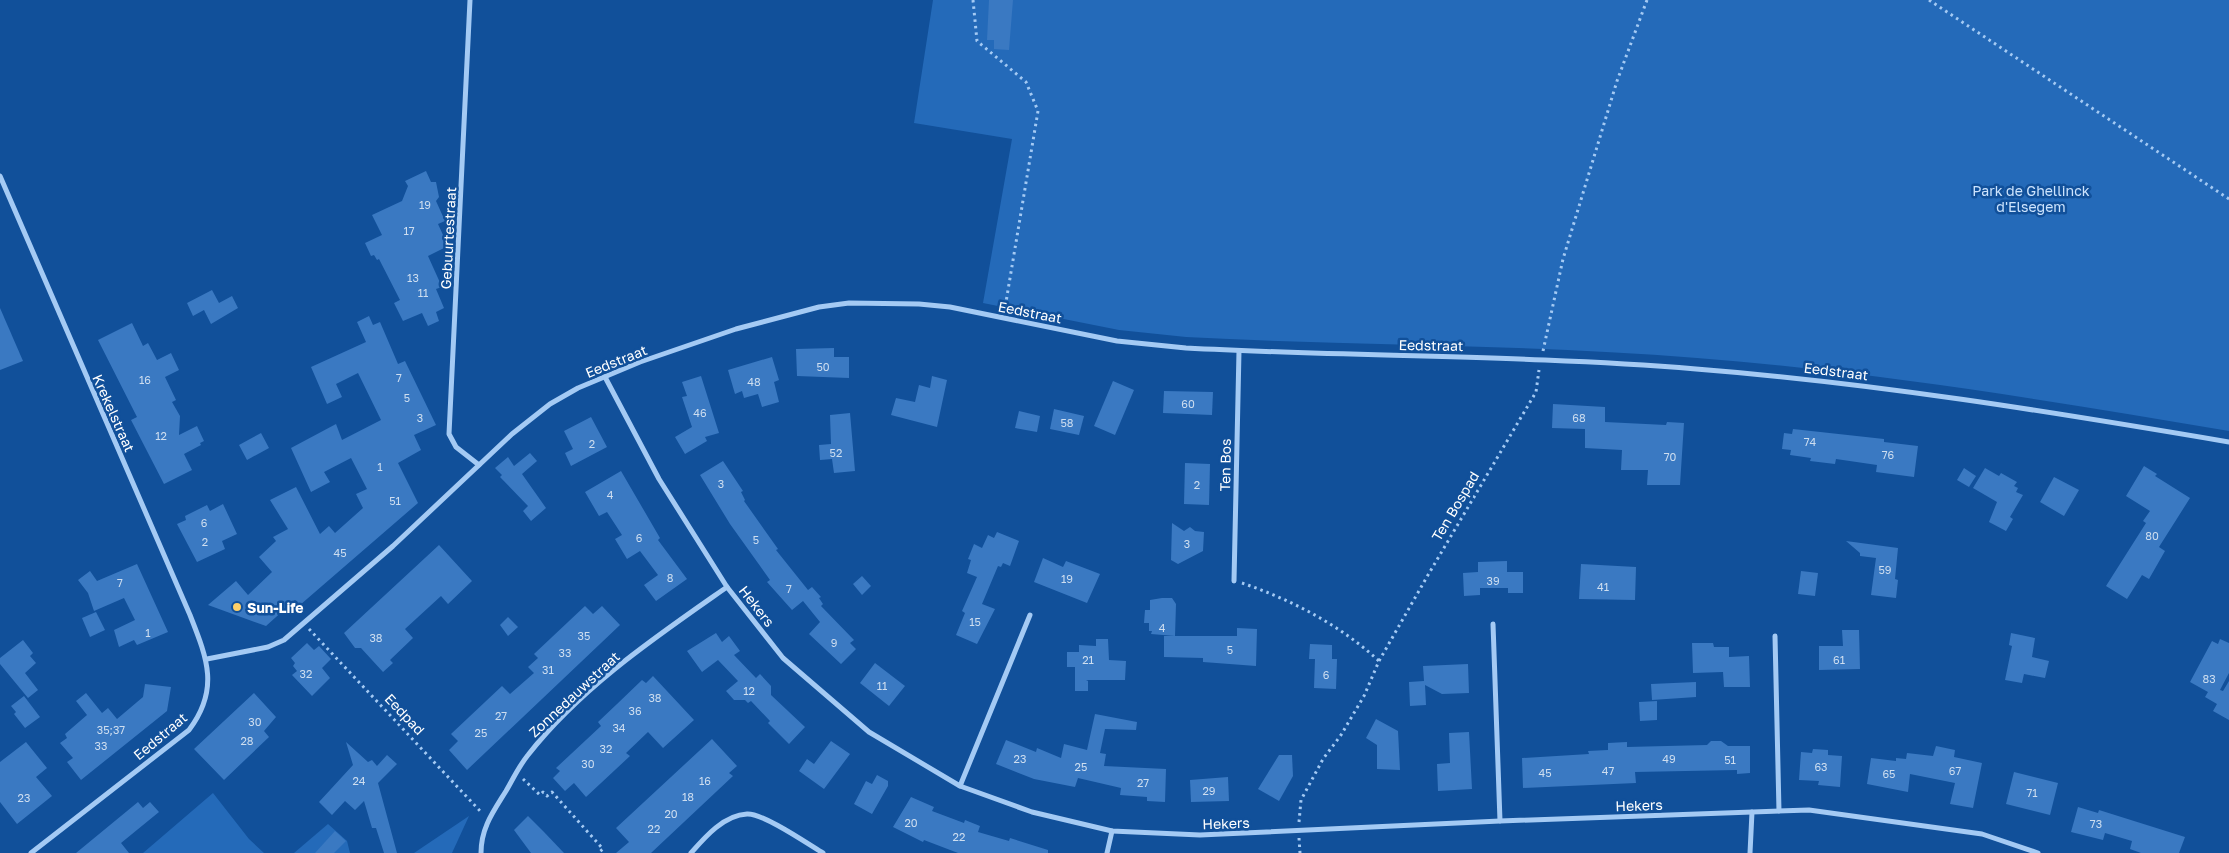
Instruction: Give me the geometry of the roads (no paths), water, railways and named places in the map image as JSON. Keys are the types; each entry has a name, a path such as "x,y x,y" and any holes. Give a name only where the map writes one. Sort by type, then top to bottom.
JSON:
{"street":[{"name":"Gebuurtestraat","path":"470,0 449,434 456,447 479,465"},
{"name":"Krekelstraat","path":"0,176 207,659"},
{"name":"Eedstraat","path":"31,853 189,730 205,703 209,682 207,659 268,647 284,640 393,546 512,434 550,404 578,388 640,362 736,330 819,307 849,303 919,304 950,307 1117,341 1239,351 1541,359 1651,365 1812,378 2048,411 2229,442"},
{"name":"Ten Bos","path":"1234,581 1239,351"},
{"name":"Hekers","path":"605,377 660,479 727,587 790,664 869,732 960,786 1032,812 1112,831 1200,835 1500,821 1809,810 1982,834 2038,853"},
{"name":"Zonnedauwstraat","path":"481,853 481,838 488,820 526,757 554,725 636,652 727,587"},
{"path":"960,786 1030,615"},
{"path":"1493,624 1500,821"},
{"path":"1775,636 1779,811"},
{"path":"1750,853 1752,812"},
{"path":"691,853 710,832 731,819 748,814 766,820 823,853"},
{"path":"1108,853 1112,831"}],"place":[{"name":"Sun-Life","path":"237,607"}],"park label":[{"name":"Park de Ghellinck d'Elsegem","path":"2031,198"}]}
